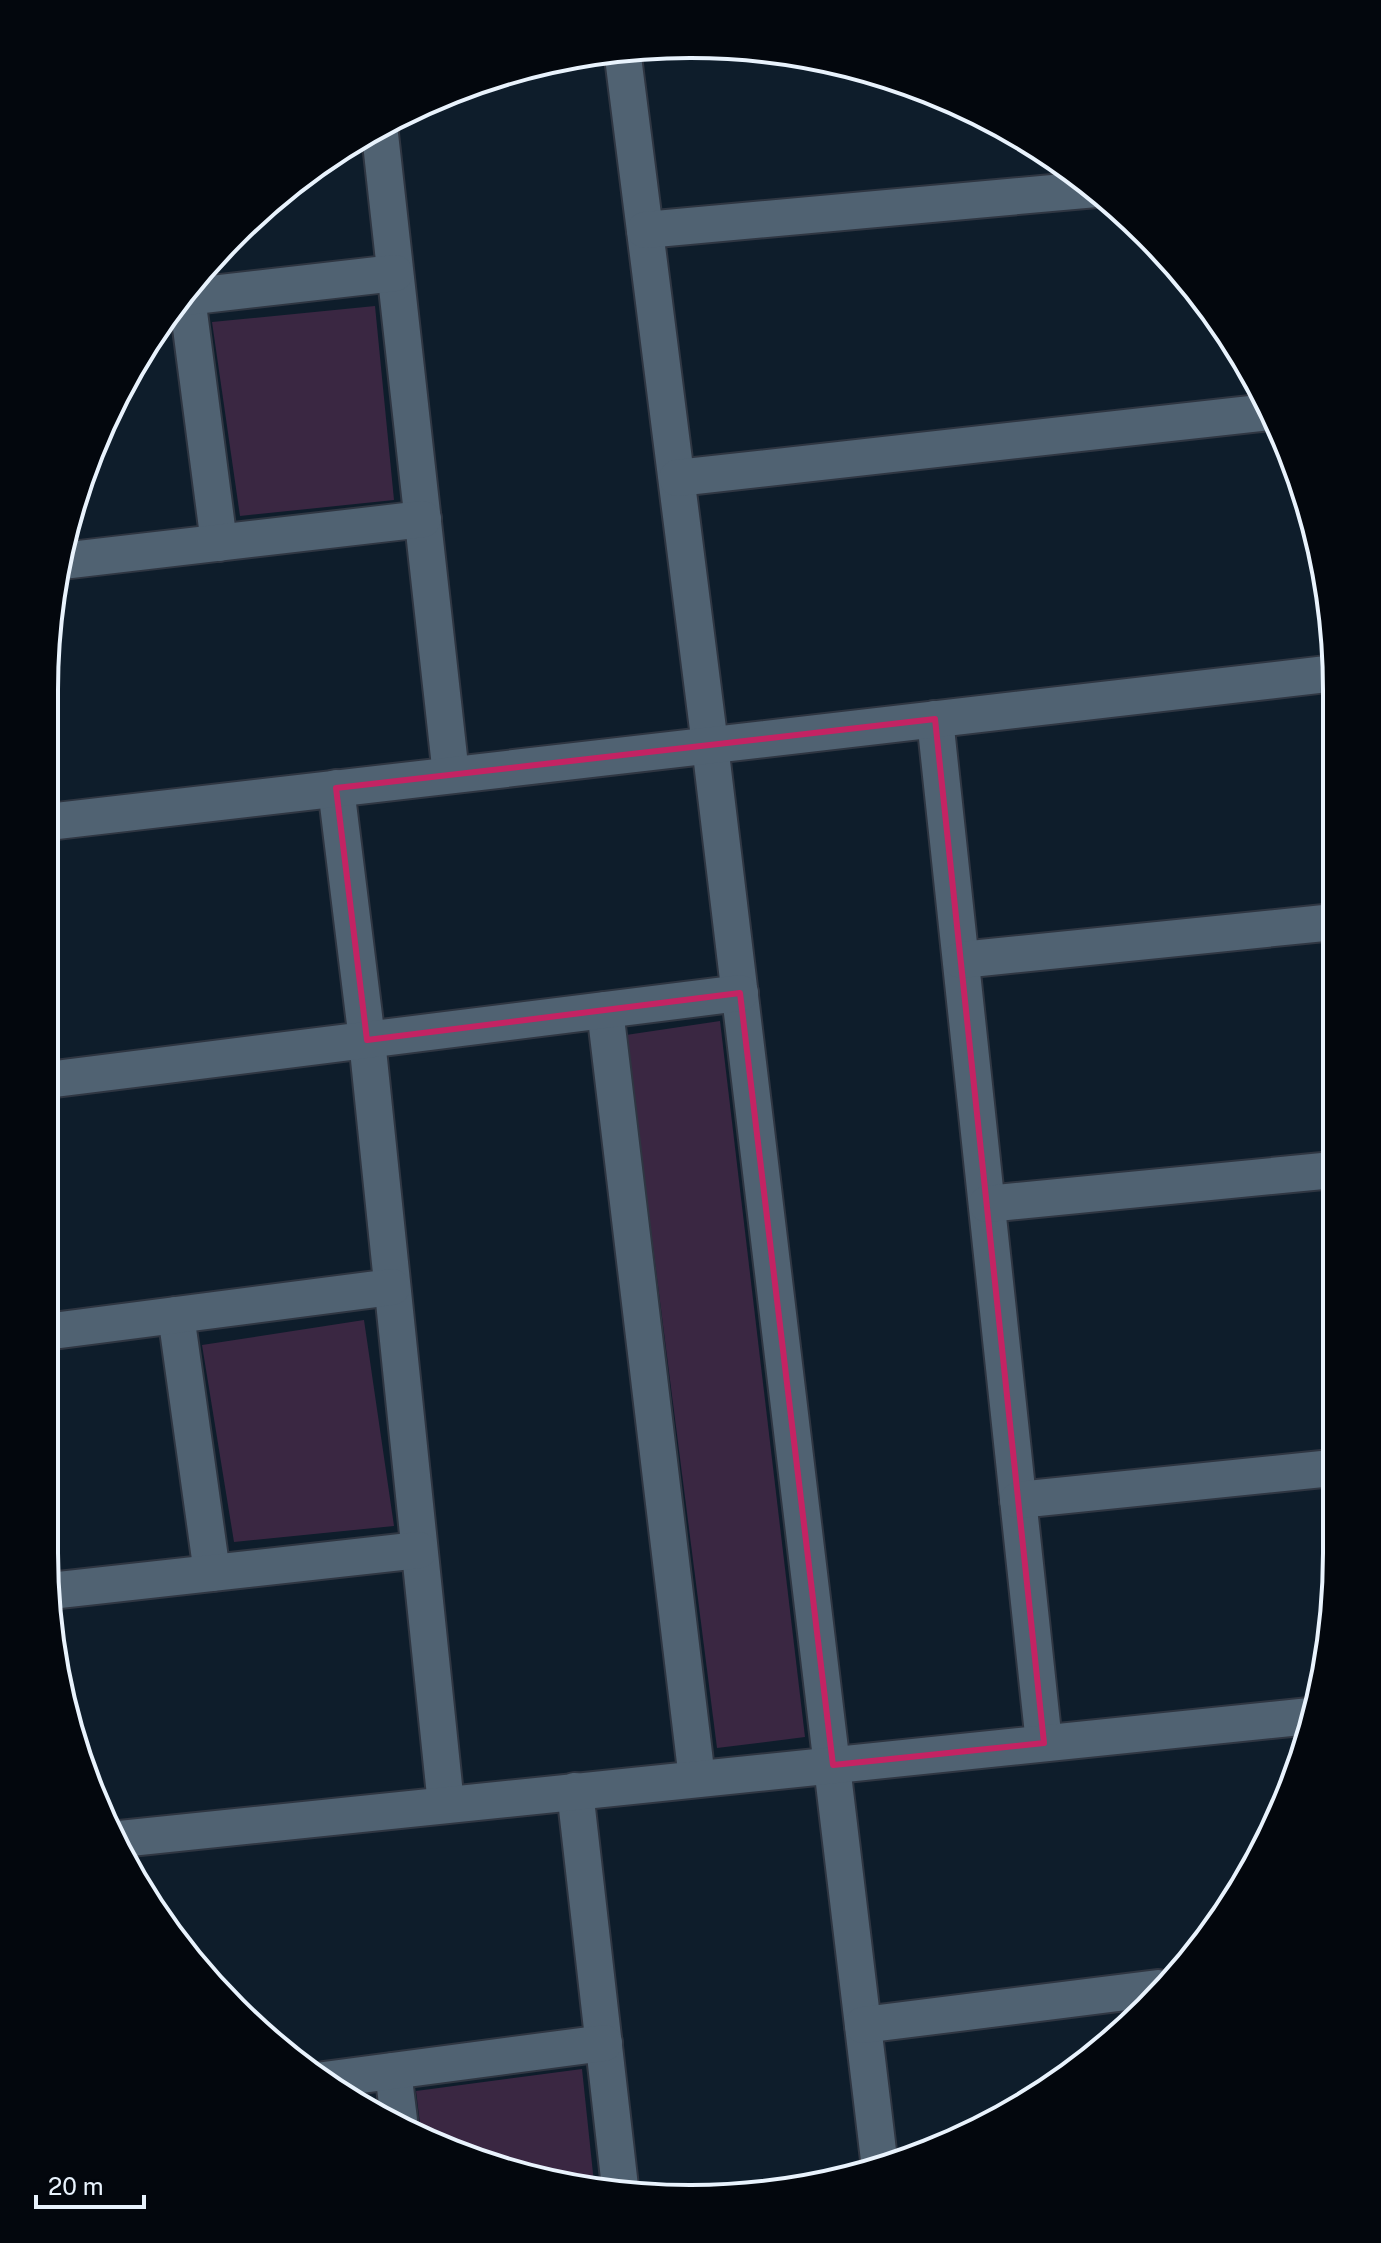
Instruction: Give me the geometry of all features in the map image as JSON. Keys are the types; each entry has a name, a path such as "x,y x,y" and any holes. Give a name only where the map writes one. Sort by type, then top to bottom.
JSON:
{"street":[{"path":"624,61 710,745 879,2156"},
{"path":"381,139 451,775"},
{"path":"645,230 1078,191"},
{"path":"197,295 395,273"},
{"path":"184,312 219,543"},
{"path":"677,478 1259,413"},
{"path":"72,560 423,519"},
{"path":"58,821 1323,674"},
{"path":"935,719 1044,1743"},
{"path":"336,788 367,1040 446,1805"},
{"path":"961,960 1323,923"},
{"path":"58,1079 740,993"},
{"path":"605,1010 697,1779"},
{"path":"987,1204 1323,1171"},
{"path":"58,1330 392,1287"},
{"path":"176,1315 212,1573"},
{"path":"1018,1500 1323,1469"},
{"path":"59,1590 419,1550"},
{"path":"126,1838 1301,1717"},
{"path":"575,1791 619,2181"},
{"path":"863,2025 1148,1989"},
{"path":"339,2078 604,2043"},
{"path":"393,2071 398,2113"}],"highlighted area":[{"path":"935,719 1044,1743 833,1765 740,993 367,1040 336,788"}],"shaded area":[{"path":"375,306 394,500 240,516 212,322"},
{"path":"720,1021 805,1737 717,1748 626,1035"},
{"path":"364,1320 394,1526 234,1542 202,1345"},
{"path":"582,2069 593,2178 487,2151 420,2124 416,2091"}]}
